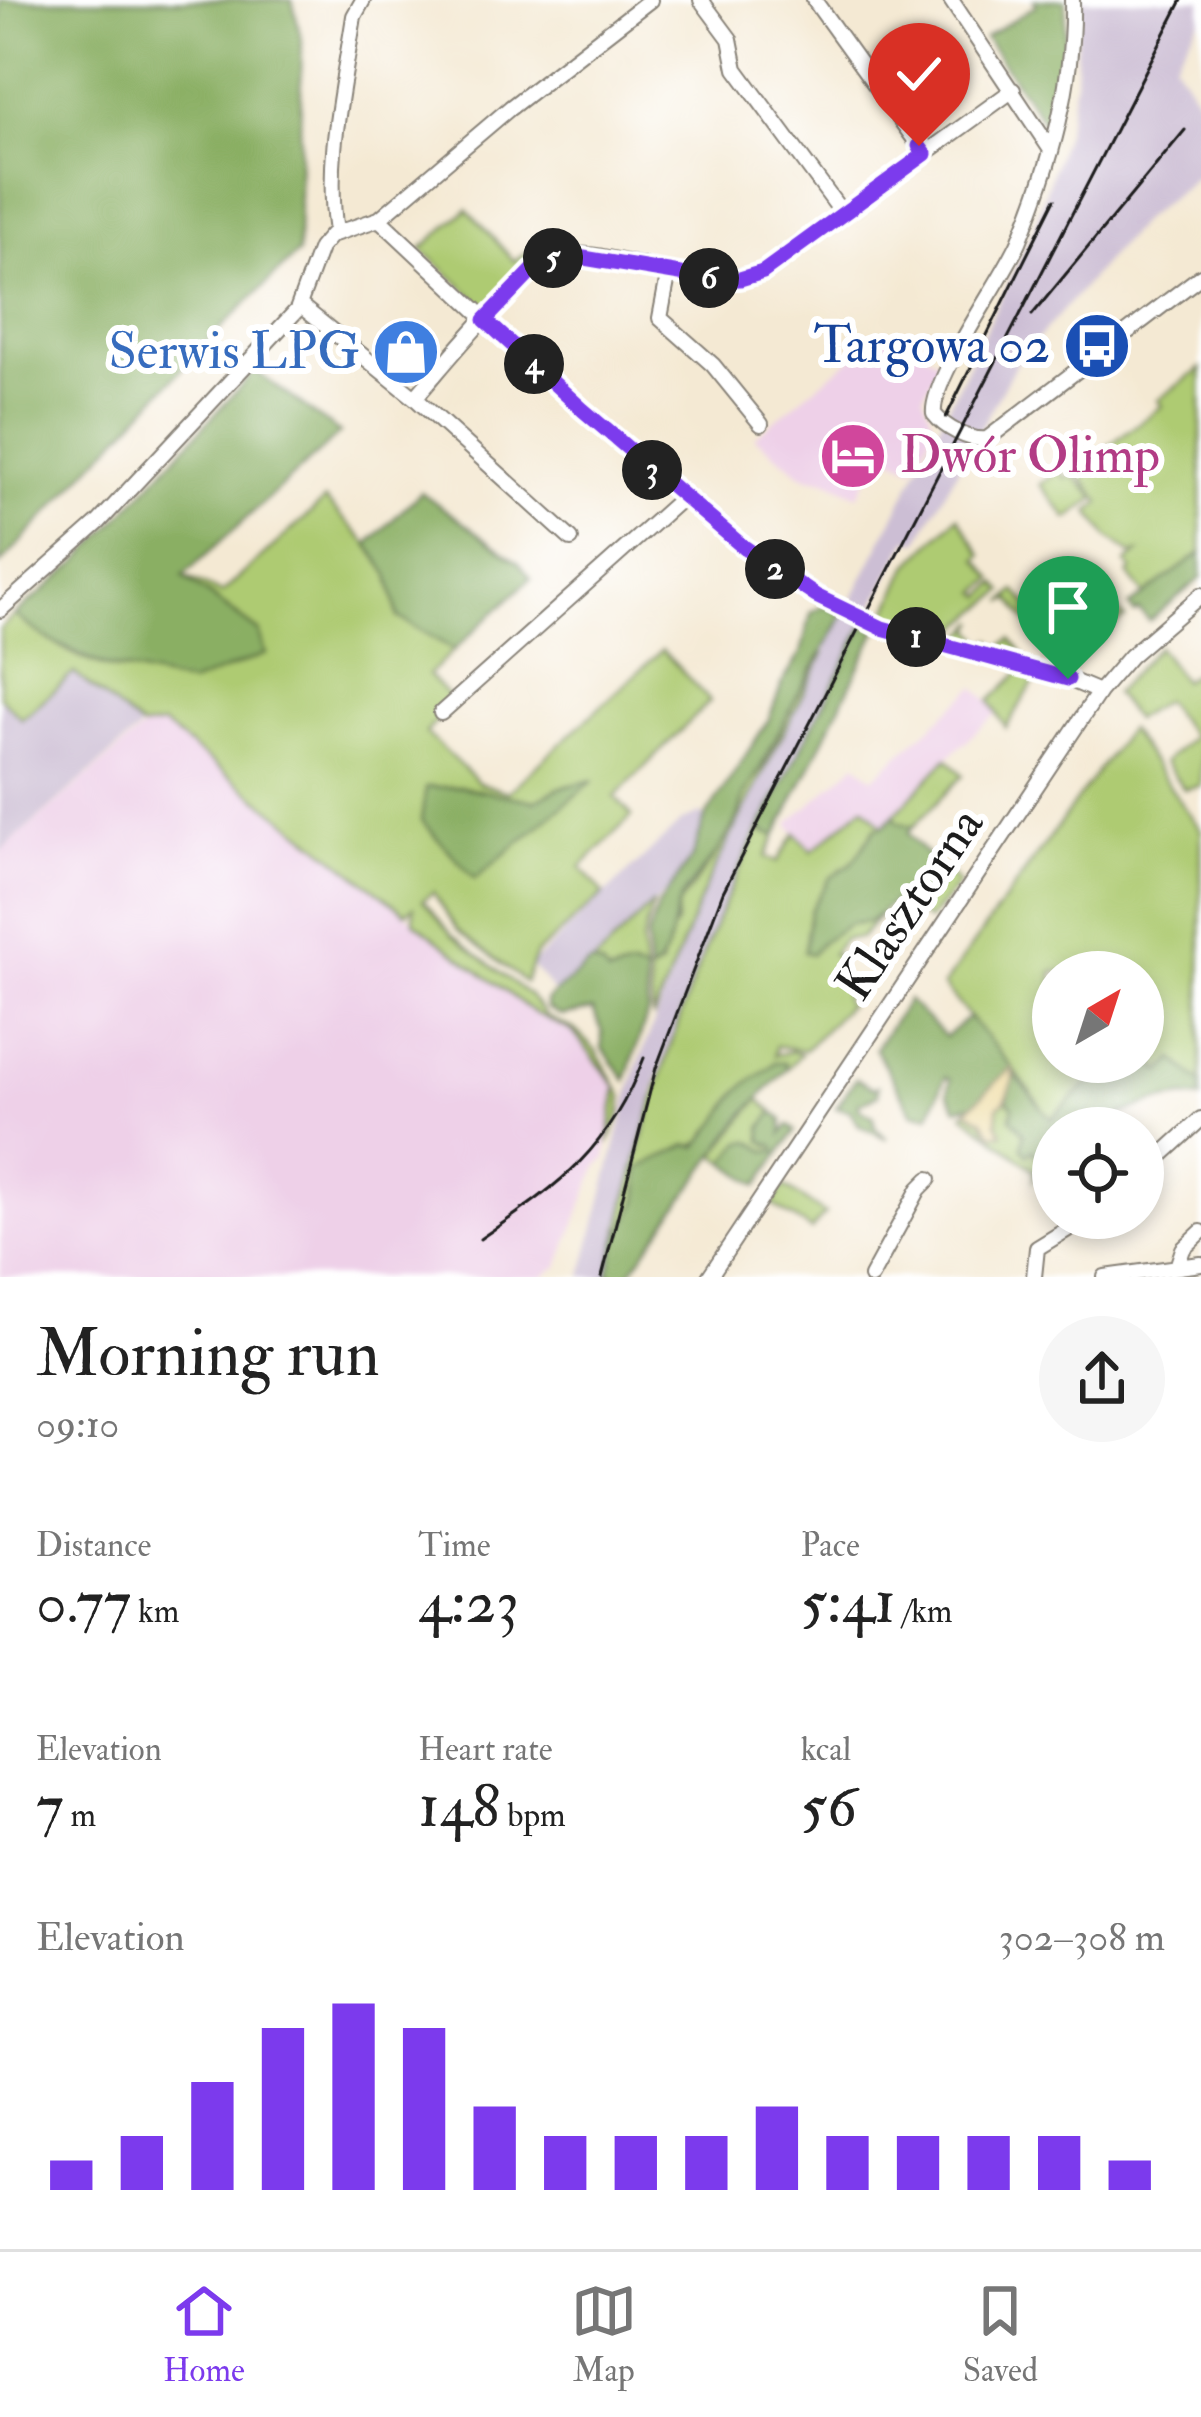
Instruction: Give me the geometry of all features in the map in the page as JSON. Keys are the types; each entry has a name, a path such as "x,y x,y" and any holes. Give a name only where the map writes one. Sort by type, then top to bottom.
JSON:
{"street":[{"path":"336,232 332,154 354,16 363,0"},
{"path":"0,610 109,513 301,306 320,248 336,232 380,219 509,108 650,0"},
{"path":"700,0 730,39 736,69 843,214"},
{"path":"814,0 925,154"},
{"path":"951,0 1051,151"},
{"path":"1072,0 1067,88 1051,151 1013,254 938,386 933,404 938,420 976,439 987,439 1200,279"},
{"path":"415,398 535,268 566,255 716,280 763,272 1012,90"},
{"path":"380,219 485,320 741,545 832,604 878,627 1099,692"},
{"path":"669,271 660,313 663,323 713,365 761,424"},
{"path":"301,306 415,398 571,538"},
{"path":"441,713 683,497"},
{"name":"Klasztorna","path":"710,1277 1099,692 1144,644 1201,595"},
{"path":"1164,1153 1201,1119"},
{"path":"871,1277 929,1179"},
{"path":"1177,1267 1183,1250 1201,1232"},
{"path":"1034,1277 1034,1253 1051,1239"},
{"path":"1105,1277 1201,1264"}],"shaded area":[{"path":"1078,0 1201,0 1201,19 1174,62 1201,104 1201,173 1140,222 1016,364 918,542 908,539 745,857 693,975 656,1083 608,1277 582,1277 635,1072 705,888 1032,233 1065,132 1075,82"},
{"path":"886,330 941,362 923,395 935,426 914,468 882,453 858,495 804,476 754,437"},
{"path":"73,672 141,728 0,852 0,697 22,718"},
{"path":"975,687 999,711 931,773 884,827 863,807 812,851 788,824 857,763 873,778"},
{"path":"152,721 533,1013 572,1031 617,1087 606,1159 598,1165 559,1266 542,1277 0,1277 0,852"},
{"path":"700,813 705,818 693,856 666,892 594,963 554,993 532,966 535,961 681,822"}],"green space":[{"path":"0,0 292,0 302,40 298,253 213,336 0,565"},
{"path":"1034,0 1066,0 1065,50 1050,127 985,38 1036,5"},
{"path":"467,209 514,261 531,250 539,259 490,305 484,306 421,249"},
{"path":"1201,368 1201,553 1144,595 1128,574 1132,570 1126,563 1138,553 1131,554 1108,537 1089,512 1101,502 1076,470 1162,406 1158,400"},
{"path":"255,371 340,433 183,576 259,632 266,654 190,684 101,664 45,638 15,615 78,562"},
{"path":"1061,470 1065,478 1074,476 1096,498 1068,519 1040,484"},
{"path":"421,492 519,563 531,578 454,650 398,617 389,575 368,544"},
{"path":"325,500 368,544 389,575 398,617 454,650 428,675 454,702 426,733 479,783 508,792 662,650 710,701 615,797 632,816 581,867 604,894 536,954 525,982 457,930 433,892 423,900 453,936 530,996 546,1017 574,1029 595,1050 623,1096 608,1144 617,1087 572,1031 534,1013 414,922 414,907 406,913 163,725 141,728 74,673 22,719 0,697 0,629 15,615 74,654 126,670 170,664 259,631 179,573 222,593"},
{"path":"958,516 982,555 978,559 994,579 979,592 984,596 997,583 1004,591 953,633 886,616 908,566"},
{"path":"1201,553 1201,578 1149,621 1139,610 1134,613 1129,606"},
{"path":"1016,591 1058,648 1070,638 1073,642 1058,662 1046,659 1052,654 1011,599 1004,602"},
{"path":"1109,602 1125,618 1101,635 1092,622"},
{"path":"824,605 843,615 744,795 727,836 680,901 666,952 649,972 647,939 658,906 693,856 705,818 769,719 801,653 811,613"},
{"path":"978,621 973,629 985,644 992,640 999,648 1011,639 1028,660 960,640"},
{"path":"864,625 877,631 776,836 764,832 761,826"},
{"path":"1158,647 1183,681 1201,669 1201,786 1184,789 1164,762 1192,737 1164,701 1134,719 1114,693"},
{"path":"825,652 705,887 653,1018 649,972 661,966 677,907 718,852 745,793"},
{"path":"1020,672 1059,684 1036,679 1006,728 990,701"},
{"path":"1128,729 1201,830 1201,1083 1175,1060 1164,1070 1164,951 1032,951 1032,1083 1090,1083 1063,1107 1041,1107 943,986"},
{"path":"947,758 963,775 913,827 897,822 894,815"},
{"path":"594,780 475,879 421,820 426,787 462,787 535,801 559,788"},
{"path":"864,806 884,827 875,828 810,911 804,951 849,923 869,922 882,914 860,938 844,939 832,954 842,958 831,970 845,983 848,1005 805,1050 776,1046 775,1055 801,1054 787,1069 784,1062 738,1093 703,1141 659,1162 638,1187 639,1200 616,1243 644,1135 694,978 761,826 776,836 766,857 777,862 796,833 812,851"},
{"path":"894,815 898,822 913,827 908,833 935,865 940,883 923,893 910,888 869,922 849,924 821,942 812,954 804,952 810,911 830,878 852,863 876,828"},
{"path":"935,865 959,884 928,921 898,896 938,875"},
{"path":"653,903 642,942 645,972 631,968 605,975 594,963"},
{"path":"591,963 608,975 631,968 645,972 648,1012 626,1080 602,1048 602,1031 593,1010 561,1016 546,1008 546,1000"},
{"path":"908,1000 945,1037 969,1017 1012,1067 973,1104 957,1108 948,1093 950,1079 945,1077 930,1115 913,1113 875,1049"},
{"path":"1174,1059 1201,1083 1201,1099 1184,1097 1141,1107 1064,1107 1090,1083 1164,1083 1164,1070"},
{"path":"775,1062 785,1062 787,1069 745,1113 627,1277 608,1277 616,1243 639,1200 639,1169 687,1145 697,1147 742,1087"},
{"path":"1014,1074 1041,1107 1032,1107 1032,1151 1027,1154 1022,1147 1024,1133 1011,1118 1013,1107 1007,1100"},
{"path":"856,1078 878,1086 878,1095 859,1103 859,1108 874,1117 875,1127 887,1139 859,1125 850,1111 836,1108"},
{"path":"759,1099 773,1112 762,1128 768,1145 776,1146 776,1151 737,1151 725,1162 715,1155"},
{"path":"1007,1100 1013,1107 1015,1121 1032,1146 1032,1168 964,1114 967,1110 986,1127 997,1124 998,1106"},
{"path":"773,1112 783,1120 782,1134 789,1125 795,1131 758,1186 725,1162 742,1142 776,1151 762,1141 762,1128"},
{"path":"784,1186 825,1214 811,1230 772,1204"}],"sand":[{"path":"1012,1067 1011,1089 998,1106 997,1123 1003,1133 992,1134 983,1120 967,1110"}],"railway":[{"path":"602,1277 656,1068 723,892 1182,0"},
{"path":"1032,315 1185,130"},
{"path":"946,417 1055,199"},
{"path":"480,1239 578,1163 614,1118 644,1058"}],"place":[{"name":"Targowa 02","path":"1097,346"},
{"name":"Serwis LPG","path":"406,352"},
{"name":"Dwór Olimp","path":"853,456"}],"route":[{"path":"919,146 925,154 763,272 716,280 566,255 535,268 485,320 741,545 816,596 882,628 1068,679"}]}
